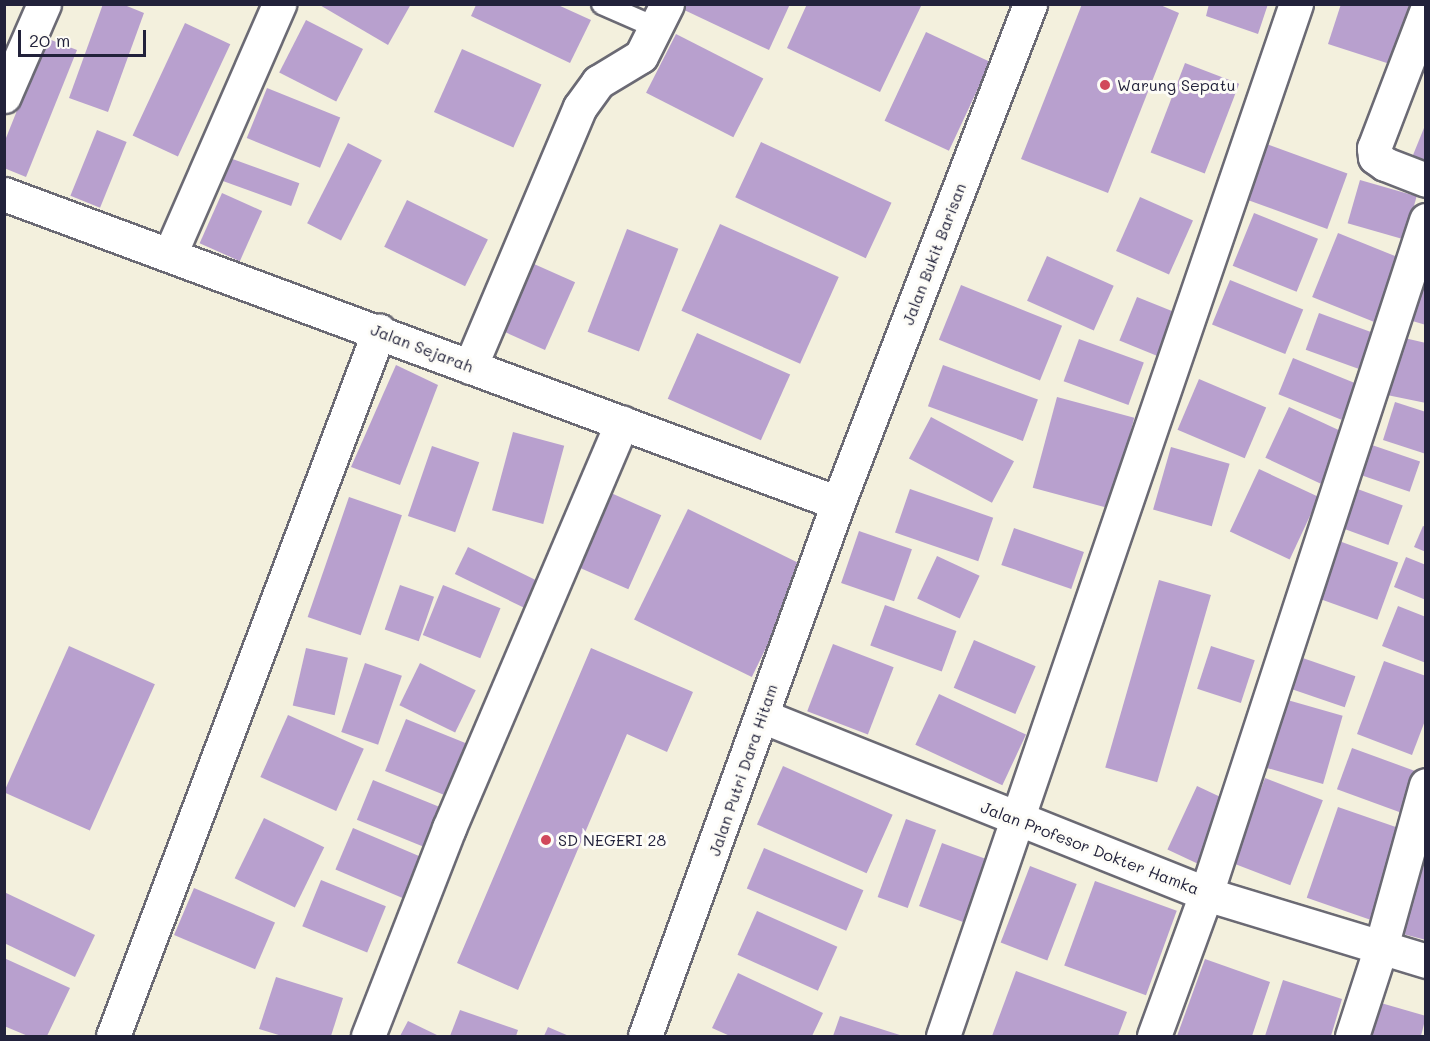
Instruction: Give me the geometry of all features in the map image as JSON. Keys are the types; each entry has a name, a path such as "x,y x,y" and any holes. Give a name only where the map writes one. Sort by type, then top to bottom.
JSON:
{"street":[{"path":"4,96 44,4"},
{"path":"170,254 279,4"},
{"name":"Jalan Bukit Barisan","path":"838,503 1030,4"},
{"path":"944,1036 1014,820 1296,4"},
{"path":"1425,12 1374,148 1375,157 1385,164 1425,180"},
{"path":"470,367 580,108 597,82 641,56 662,16"},
{"name":"Jalan Sejarah","path":"4,194 379,331 838,503"},
{"path":"1154,1036 1206,894 1425,220"},
{"path":"113,1036 379,331"},
{"path":"368,1036 449,828 622,422"},
{"name":"Jalan Putri Dara Hitam","path":"645,1036 838,503"},
{"name":"Jalan Profesor Dokter Hamka","path":"762,716 1014,820 1206,894 1425,961"},
{"path":"1352,1036 1382,947 1425,785"}],"lane":[{"path":"602,4 662,16"}],"building":[{"path":"103,4 122,4 144,13 108,112 69,98"},
{"path":"318,4 411,4 388,45"},
{"path":"681,4 790,4 769,50 680,8"},
{"path":"807,4 922,4 880,92 787,48"},
{"path":"1082,4 1158,4 1179,13 1108,193 1021,159"},
{"path":"1209,4 1268,4 1258,34 1206,16"},
{"path":"1341,4 1413,4 1393,65 1328,44"},
{"path":"476,5 558,5 591,20 570,63 471,16"},
{"path":"306,20 363,49 336,102 279,73"},
{"path":"185,23 230,44 178,157 133,135"},
{"path":"926,32 990,62 949,151 885,121"},
{"path":"676,34 763,78 733,137 646,93"},
{"path":"46,38 77,50 26,177 4,168 4,143"},
{"path":"462,49 541,84 513,147 434,112"},
{"path":"1185,63 1239,84 1205,173 1151,153"},
{"path":"267,88 340,118 320,168 247,138"},
{"path":"1426,123 1426,166 1411,160"},
{"path":"97,130 127,142 100,208 70,196"},
{"path":"761,142 892,203 866,258 735,197"},
{"path":"1261,142 1347,173 1327,229 1241,197"},
{"path":"348,143 382,160 341,240 307,223"},
{"path":"227,157 299,183 291,206 219,180"},
{"path":"1360,180 1417,196 1404,240 1348,223"},
{"path":"222,193 262,211 240,261 200,243"},
{"path":"1140,197 1193,221 1169,274 1116,251"},
{"path":"407,200 488,239 465,286 384,247"},
{"path":"1254,213 1318,239 1297,292 1233,266"},
{"path":"720,224 839,277 800,364 681,311"},
{"path":"627,229 678,249 639,351 588,332"},
{"path":"1338,233 1400,258 1374,322 1312,297"},
{"path":"1047,256 1114,286 1094,330 1027,301"},
{"path":"534,264 575,282 545,350 504,332"},
{"path":"1426,273 1426,325 1409,320"},
{"path":"1230,280 1303,310 1285,354 1212,325"},
{"path":"961,285 1062,326 1040,381 939,340"},
{"path":"1137,297 1177,313 1159,357 1119,341"},
{"path":"1319,313 1372,332 1358,369 1306,350"},
{"path":"697,333 790,374 761,440 668,399"},
{"path":"1400,337 1426,343 1426,403 1387,395"},
{"path":"1079,339 1144,363 1128,405 1064,381"},
{"path":"1293,358 1356,383 1341,420 1278,394"},
{"path":"396,365 438,385 400,485 351,467"},
{"path":"943,365 1038,400 1023,441 928,406"},
{"path":"1199,379 1266,408 1245,458 1178,430"},
{"path":"1057,397 1134,418 1110,509 1033,488"},
{"path":"1395,402 1426,412 1426,454 1383,440"},
{"path":"1289,407 1346,434 1322,484 1265,458"},
{"path":"931,417 1014,461 992,503 909,458"},
{"path":"513,432 564,446 543,524 492,510"},
{"path":"1369,444 1420,462 1410,492 1359,474"},
{"path":"432,446 479,462 455,532 408,516"},
{"path":"1171,447 1230,464 1212,526 1153,509"},
{"path":"1259,469 1319,497 1290,559 1230,532"},
{"path":"1352,487 1403,505 1388,545 1338,526"},
{"path":"910,489 993,518 978,561 895,532"},
{"path":"611,493 661,515 628,589 578,567"},
{"path":"349,497 402,515 361,635 308,617"},
{"path":"688,509 806,566 752,677 634,620"},
{"path":"1423,526 1426,527 1426,552 1414,547"},
{"path":"1014,528 1084,552 1071,589 1001,565"},
{"path":"859,531 912,549 894,601 841,583"},
{"path":"1339,541 1398,563 1377,620 1318,598"},
{"path":"468,547 537,581 524,608 455,574"},
{"path":"937,556 980,576 960,618 917,599"},
{"path":"1406,557 1426,565 1426,600 1394,587"},
{"path":"1159,580 1211,595 1157,782 1105,767"},
{"path":"400,585 434,597 419,641 385,629"},
{"path":"443,585 500,608 480,658 423,635"},
{"path":"885,605 956,631 942,671 870,645"},
{"path":"1398,606 1426,617 1426,663 1382,646"},
{"path":"974,640 1036,666 1015,714 954,688"},
{"path":"833,644 894,667 868,735 807,711"},
{"path":"69,646 155,684 90,830 4,792"},
{"path":"1211,646 1255,660 1241,703 1197,689"},
{"path":"306,648 348,658 335,715 293,705"},
{"path":"591,648 693,692 667,752 627,734 518,990 457,963"},
{"path":"1294,655 1355,676 1345,707 1283,686"},
{"path":"1384,661 1426,676 1426,718 1412,755 1357,734"},
{"path":"365,663 402,676 378,745 341,732"},
{"path":"420,663 476,690 455,732 399,705"},
{"path":"939,694 1026,735 1002,785 915,745"},
{"path":"1284,699 1343,716 1323,784 1264,767"},
{"path":"288,715 364,749 336,811 260,777"},
{"path":"406,719 469,744 448,796 385,771"},
{"path":"1352,748 1422,774 1407,815 1337,789"},
{"path":"783,766 893,815 867,873 757,824"},
{"path":"1265,778 1323,800 1290,885 1232,863"},
{"path":"373,780 440,807 424,847 357,820"},
{"path":"1197,786 1227,800 1197,863 1167,849"},
{"path":"1338,807 1402,829 1371,920 1307,898"},
{"path":"264,818 324,847 295,908 235,878"},
{"path":"906,819 936,830 908,908 878,897"},
{"path":"353,828 427,859 409,901 335,869"},
{"path":"942,843 991,861 968,924 919,906"},
{"path":"764,848 863,890 846,931 747,889"},
{"path":"1426,858 1426,940 1403,934"},
{"path":"1030,866 1077,884 1047,960 1001,943"},
{"path":"321,880 386,906 367,953 302,926"},
{"path":"1095,881 1177,911 1146,995 1064,966"},
{"path":"194,888 275,922 255,969 174,935"},
{"path":"4,892 95,935 75,977 4,943"},
{"path":"757,911 837,947 818,991 737,955"},
{"path":"4,958 70,988 47,1036 28,1036 4,1026"},
{"path":"1205,959 1270,982 1252,1036 1177,1036"},
{"path":"1016,971 1127,1012 1118,1036 992,1036"},
{"path":"738,973 823,1013 812,1036 730,1036 712,1028"},
{"path":"276,977 343,998 331,1036 282,1036 259,1029"},
{"path":"1283,980 1342,999 1331,1036 1265,1036"},
{"path":"1381,1003 1426,1016 1421,1036 1371,1036"},
{"path":"460,1010 518,1030 516,1036 450,1036"},
{"path":"840,1016 903,1036 833,1036"},
{"path":"408,1021 439,1036 400,1036"},
{"path":"548,1027 569,1036 544,1036"}],"place":[{"name":"Warung Sepatu","path":"1105,85"},
{"name":"SD NEGERI 28","path":"546,840"}]}
